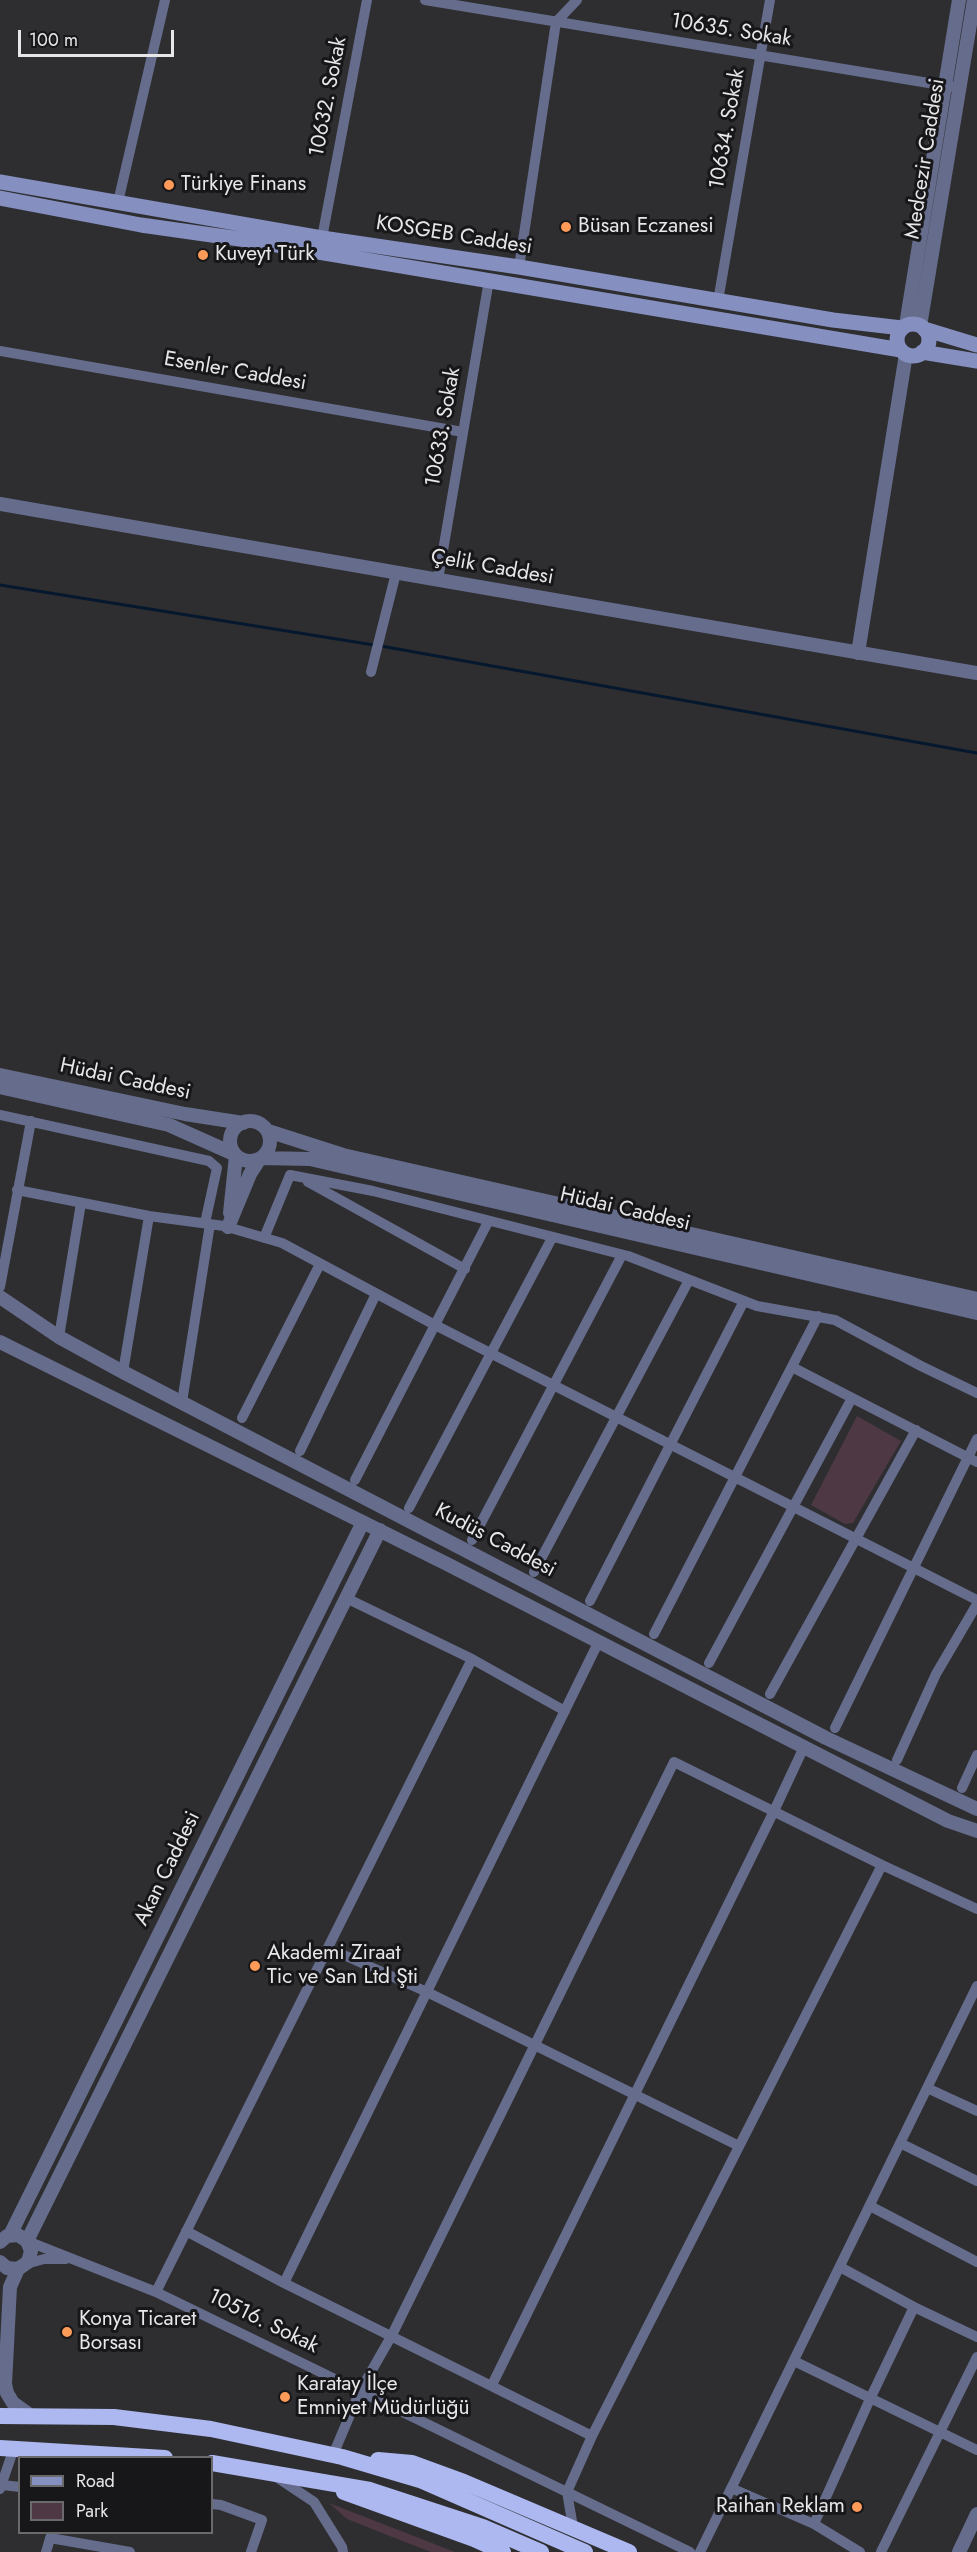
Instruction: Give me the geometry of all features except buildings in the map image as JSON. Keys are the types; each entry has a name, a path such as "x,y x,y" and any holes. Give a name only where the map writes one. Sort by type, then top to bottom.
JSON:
{"highway":[{"path":"0,2416 114,2417 211,2429 338,2456 420,2480 585,2552"},
{"path":"7,2448 147,2456"},
{"path":"338,2456 412,2463 629,2552"},
{"path":"213,2463 370,2490 483,2527 541,2552"},
{"path":"318,2482 474,2539 502,2552"}],"main road":[{"name":"KOSGEB Caddesi","path":"0,182 833,320 913,327 977,345"},
{"name":"KOSGEB Caddesi","path":"0,198 141,225 489,280 904,352"},
{"path":"922,352 928,338 913,327 897,341 904,352 914,355 922,352 977,361"}],"street":[{"path":"118,202 165,0"},
{"name":"10632. Sokak","path":"322,237 367,0"},
{"name":"10635. Sokak","path":"425,0 960,88"},
{"path":"519,267 556,22 577,0"},
{"name":"10634. Sokak","path":"718,301 770,0"},
{"name":"Medcezir Caddesi","path":"913,327 945,86 959,0"},
{"name":"Medcezir Caddesi","path":"913,327 960,88 974,0"},
{"name":"10633. Sokak","path":"438,580 489,280"},
{"name":"Esenler Caddesi","path":"0,351 463,432"},
{"path":"858,653 904,352"},
{"name":"Çelik Caddesi","path":"0,504 977,673"},
{"path":"371,672 396,573"},
{"name":"Hüdai Caddesi","path":"0,1075 185,1114 243,1123"},
{"name":"Hüdai Caddesi","path":"0,1088 169,1125 235,1155"},
{"path":"0,1115 209,1161 217,1168 182,1402"},
{"path":"0,1287 31,1121"},
{"path":"256,1122 268,1131 271,1141 270,1148 250,1174 228,1227 235,1155 230,1137 232,1131 243,1123 256,1122"},
{"name":"Hüdai Caddesi","path":"268,1131 354,1158 977,1299"},
{"path":"235,1155 249,1162 260,1159"},
{"name":"Hüdai Caddesi","path":"260,1159 310,1159 977,1313"},
{"path":"264,1238 290,1176 373,1191 622,1255 774,1310 835,1320 977,1393"},
{"path":"297,1176 465,1269"},
{"path":"17,1190 149,1216 228,1227 282,1243 491,1354 977,1602 936,1674 897,1760"},
{"path":"60,1337 81,1203"},
{"path":"123,1372 149,1216"},
{"path":"355,1480 488,1222"},
{"path":"409,1508 552,1238"},
{"path":"472,1540 622,1255"},
{"path":"242,1418 321,1264"},
{"path":"534,1572 689,1280"},
{"path":"300,1451 376,1294"},
{"name":"Kudüs Caddesi","path":"0,1297 60,1337 123,1372 826,1738 977,1809"},
{"path":"590,1601 744,1301"},
{"path":"654,1634 818,1316"},
{"name":"Kudüs Caddesi","path":"0,1342 380,1530 948,1821 977,1831"},
{"path":"792,1367 972,1459"},
{"path":"709,1663 852,1398"},
{"path":"770,1694 916,1430"},
{"path":"836,1728 912,1568 972,1459 977,1439"},
{"name":"Akan Caddesi","path":"4,2237 363,1522"},
{"name":"Akan Caddesi","path":"27,2241 380,1530"},
{"path":"346,1598 472,1659 565,1711"},
{"path":"284,2283 599,1641"},
{"path":"156,2292 472,1659"},
{"path":"492,2385 804,1747"},
{"path":"962,1788 977,1755"},
{"path":"338,2456 360,2391 392,2335 674,1762 882,1865 977,1909"},
{"path":"573,2528 567,2492 592,2436 882,1865"},
{"path":"328,1948 427,1992 739,2146"},
{"path":"700,2552 976,1989"},
{"path":"927,2088 977,2111"},
{"path":"900,2143 977,2181"},
{"path":"870,2206 977,2262"},
{"path":"186,2231 284,2283 592,2436"},
{"path":"4,2237 18,2235 27,2241 31,2254 10,2287 5,2384 13,2403 31,2416"},
{"name":"10516. Sokak","path":"27,2241 156,2292 690,2552"},
{"path":"0,2262 7,2268 44,2259 75,2259"},
{"path":"840,2267 914,2307 977,2337"},
{"path":"814,2524 914,2307"},
{"path":"881,2552 977,2357"},
{"path":"794,2361 977,2450"},
{"path":"7,2448 1,2487 18,2487"},
{"path":"272,2475 314,2502 343,2552"},
{"path":"731,2488 814,2524 860,2552"},
{"path":"213,2504 262,2520 251,2552"},
{"path":"959,2552 977,2514"},
{"path":"46,2552 51,2535 130,2552"}],"green space":[{"path":"857,1416 901,1441 853,1523 845,1524 811,1505"},
{"path":"329,2503 455,2552 431,2552 387,2535 347,2519"}],"waterway":[{"path":"0,585 374,645"},
{"path":"381,646 977,753"}],"place":[{"name":"Türkiye Finans","path":"169,185"},
{"name":"Büsan Eczanesi","path":"566,227"},
{"name":"Kuveyt Türk","path":"203,255"},
{"name":"Akademi Ziraat Tic ve San Ltd Şti","path":"255,1966"},
{"name":"Konya Ticaret Borsası","path":"67,2332"},
{"name":"Karatay İlçe Emniyet Müdürlüğü","path":"285,2397"},
{"name":"Raihan Reklam","path":"857,2507"}]}
